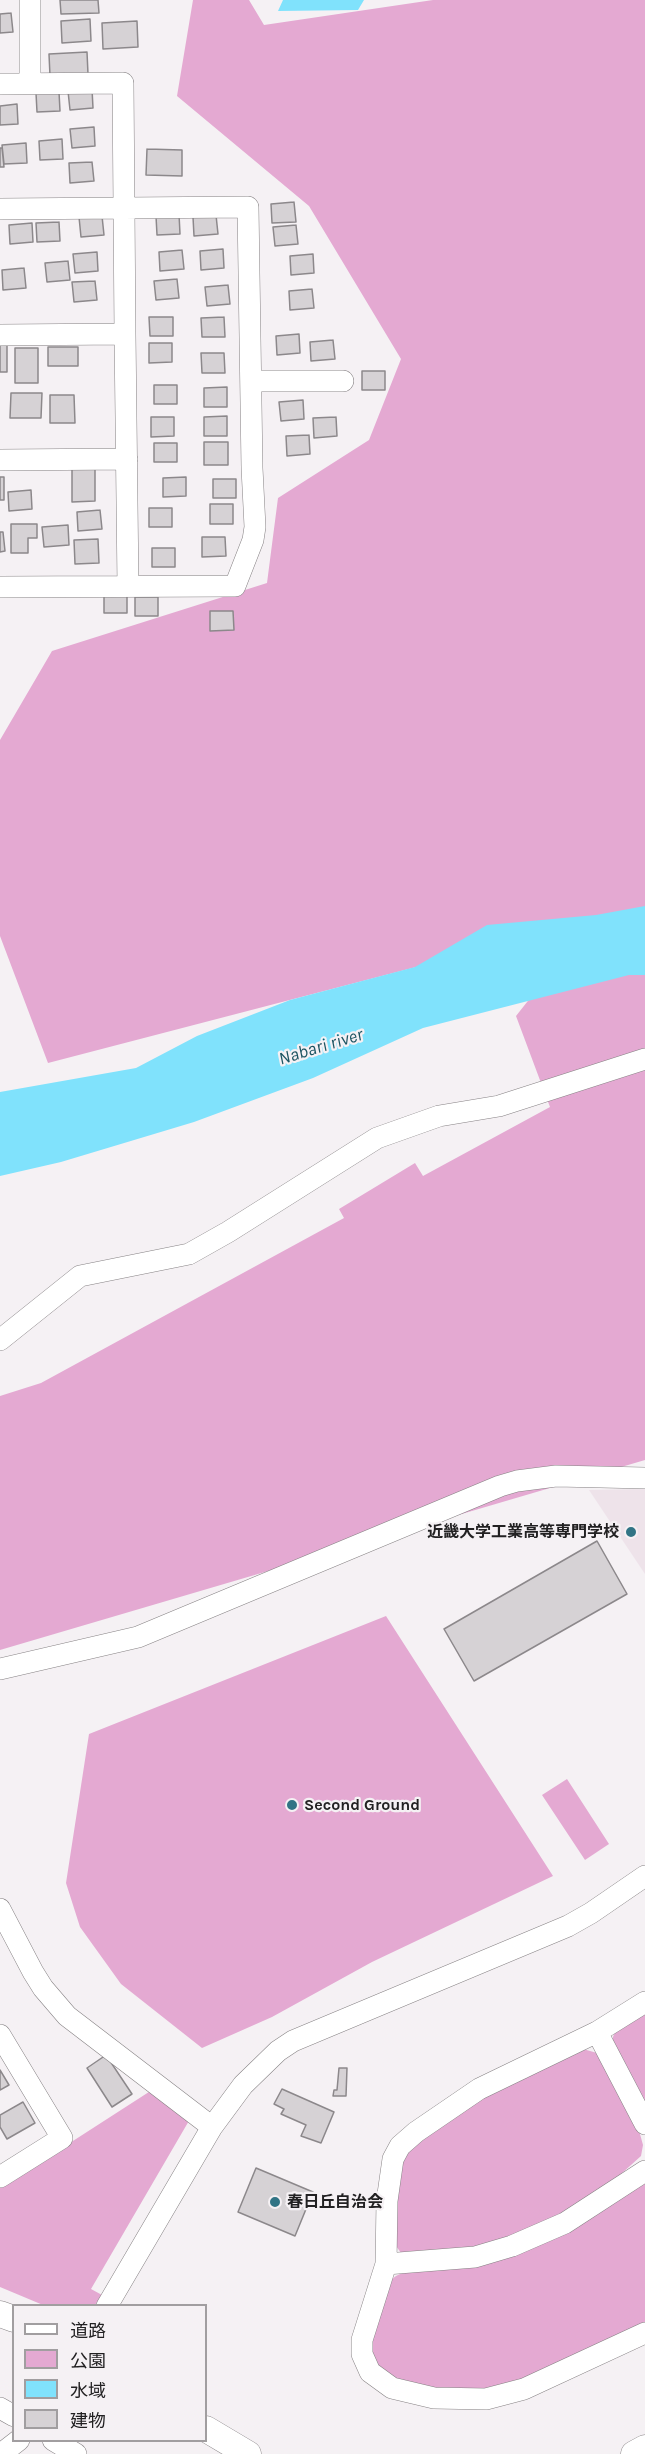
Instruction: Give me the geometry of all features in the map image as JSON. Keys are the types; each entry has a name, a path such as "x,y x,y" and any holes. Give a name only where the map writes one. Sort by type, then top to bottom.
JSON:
{"street":[{"path":"30,0 30,83"},
{"path":"0,84 123,83 128,586"},
{"path":"0,209 248,207 255,527 253,540 235,586 0,587"},
{"path":"0,335 125,334"},
{"path":"251,381 343,381"},
{"path":"0,460 128,459"},
{"path":"0,1340 80,1276 189,1254 377,1138 439,1116 499,1107 645,1059"},
{"path":"0,1669 138,1637 500,1486 556,1476 645,1478"},
{"path":"108,2304 212,2127 243,2085 264,2063 293,2042 568,1926 645,1876"},
{"path":"0,1909 43,1988 67,2016 212,2127"},
{"path":"645,2002 597,2032 479,2090 416,2132 400,2146 393,2159 387,2201 386,2264 362,2340 362,2354 375,2378 392,2388 434,2398 486,2399 524,2389 645,2333"},
{"path":"597,2032 645,2124"},
{"path":"0,2036 62,2138 0,2177"},
{"path":"386,2264 475,2257 512,2246 565,2223 645,2171"},
{"path":"207,2430 248,2454"},
{"path":"1,2454 16,2442"},
{"path":"56,2442 76,2454"},
{"path":"634,2454 645,2448"}],"shaded area":[{"name":"近畿大学工業高等専門学校","path":"645,1489 645,1574 589,1490"}],"green space":[{"path":"193,0 249,0 264,25 433,0 645,0 645,1460 0,1650 0,1396 41,1383 344,1218 339,1209 415,1163 423,1176 550,1107 516,1016 595,916 566,928 48,1063 0,936 0,740 52,651 267,583 278,498 369,440 401,359 309,206 177,96"},
{"name":"Second Ground","path":"386,1616 553,1876 372,1962 272,2017 202,2048 121,1984 80,1927 66,1883 89,1734"},
{"path":"567,1779 609,1844 585,1860 542,1795"},
{"path":"645,2013 645,2105 613,2043 613,2037 615,2032"},
{"path":"583,2049 597,2053 640,2134 643,2145 641,2156 611,2183 560,2214 510,2237 470,2248 401,2253 394,2243 393,2229 401,2162 411,2145 482,2097"},
{"path":"152,2090 190,2119 91,2289 102,2295 96,2304 41,2304 0,2287 0,2188"},
{"path":"645,2183 645,2324 532,2376 493,2388 437,2389 397,2380 383,2373 373,2358 371,2342 388,2282 396,2276 404,2272 472,2266"}],"water":[{"path":"283,0 364,0 358,10 278,11"},
{"name":"Nabari river","path":"645,906 645,975 629,975 423,1028 313,1078 194,1122 61,1162 0,1176 0,1092 136,1068 197,1036 290,1000 415,967 487,925 596,915"}],"building":[{"path":"60,0 98,0 99,13 61,14"},
{"path":"11,13 13,32 0,33 0,14"},
{"path":"90,19 91,41 62,43 61,21"},
{"path":"137,21 138,47 103,49 102,23"},
{"path":"87,52 88,74 50,76 49,54"},
{"path":"92,89 93,108 70,110 68,91"},
{"path":"59,92 60,111 37,112 36,93"},
{"path":"17,104 18,124 0,125 0,106"},
{"path":"94,127 95,146 72,148 70,129"},
{"path":"62,139 63,159 40,160 39,141"},
{"path":"26,143 27,163 4,164 2,145"},
{"path":"0,148 2,148 4,167 0,167"},
{"path":"147,149 182,150 182,176 146,175"},
{"path":"92,162 94,181 70,183 69,163"},
{"path":"294,202 296,222 272,223 271,204"},
{"path":"179,214 180,234 157,235 156,216"},
{"path":"216,215 218,234 194,236 193,217"},
{"path":"102,216 104,235 81,237 79,217"},
{"path":"59,222 60,241 37,242 36,223"},
{"path":"32,223 33,242 10,244 9,225"},
{"path":"296,225 298,244 275,246 273,227"},
{"path":"223,249 224,268 201,270 200,251"},
{"path":"182,250 184,269 160,271 159,252"},
{"path":"97,252 98,271 75,273 73,254"},
{"path":"313,254 314,273 291,275 290,256"},
{"path":"68,261 70,280 47,282 45,263"},
{"path":"24,268 26,288 3,290 2,270"},
{"path":"177,279 179,298 156,300 154,281"},
{"path":"95,281 97,300 74,302 72,282"},
{"path":"228,285 230,304 207,306 205,287"},
{"path":"312,289 314,308 290,310 289,291"},
{"path":"149,317 173,317 173,336 150,336"},
{"path":"224,317 225,337 202,337 201,318"},
{"path":"299,334 300,353 277,355 276,336"},
{"path":"333,340 335,359 311,361 310,342"},
{"path":"0,342 7,342 7,372 0,372"},
{"path":"149,343 172,343 172,362 149,363"},
{"path":"48,347 78,347 78,366 48,366"},
{"path":"15,348 38,348 38,383 15,383"},
{"path":"201,353 224,353 225,373 202,373"},
{"path":"362,371 385,371 385,390 362,390"},
{"path":"154,385 177,385 177,404 154,404"},
{"path":"227,387 227,407 204,407 204,388"},
{"path":"11,393 42,393 41,418 10,418"},
{"path":"50,395 74,395 75,423 50,423"},
{"path":"303,400 304,419 281,421 279,402"},
{"path":"227,416 227,436 204,436 204,417"},
{"path":"151,417 174,417 174,436 151,437"},
{"path":"336,417 337,436 314,438 313,418"},
{"path":"309,435 310,454 287,456 286,436"},
{"path":"204,442 228,442 228,465 204,465"},
{"path":"154,443 177,443 177,462 154,462"},
{"path":"72,469 95,469 95,501 72,502"},
{"path":"0,477 4,477 4,500 0,500"},
{"path":"186,477 186,496 163,497 163,478"},
{"path":"213,479 236,479 236,498 213,498"},
{"path":"31,490 32,509 9,511 8,492"},
{"path":"210,504 233,504 233,524 210,524"},
{"path":"149,508 172,508 172,527 149,527"},
{"path":"100,510 102,529 78,531 77,512"},
{"path":"11,524 37,524 37,538 28,538 28,553 11,553"},
{"path":"68,525 69,545 44,547 42,527"},
{"path":"0,532 3,532 5,551 0,552"},
{"path":"202,537 225,537 226,556 202,557"},
{"path":"98,539 99,563 75,564 74,540"},
{"path":"152,548 175,548 175,567 152,567"},
{"path":"104,594 127,594 127,613 104,613"},
{"path":"135,597 158,597 158,616 135,616"},
{"path":"210,611 233,611 234,630 210,631"},
{"path":"597,1541 627,1594 474,1681 444,1629"},
{"path":"106,2055 132,2094 112,2107 87,2068"},
{"path":"339,2068 347,2068 346,2096 333,2096 334,2090 337,2090"},
{"path":"0,2070 9,2085 0,2090"},
{"path":"282,2089 334,2112 321,2143 301,2136 306,2125 281,2114 284,2109 274,2104"},
{"path":"23,2102 35,2123 7,2139 0,2127 0,2115"},
{"name":"春日丘自治会","path":"256,2168 313,2192 295,2236 238,2212"}],"place":[{"name":"近畿大学工業高等専門学校","path":"631,1532"},
{"name":"Second Ground","path":"292,1805"},
{"name":"春日丘自治会","path":"275,2202"}]}
